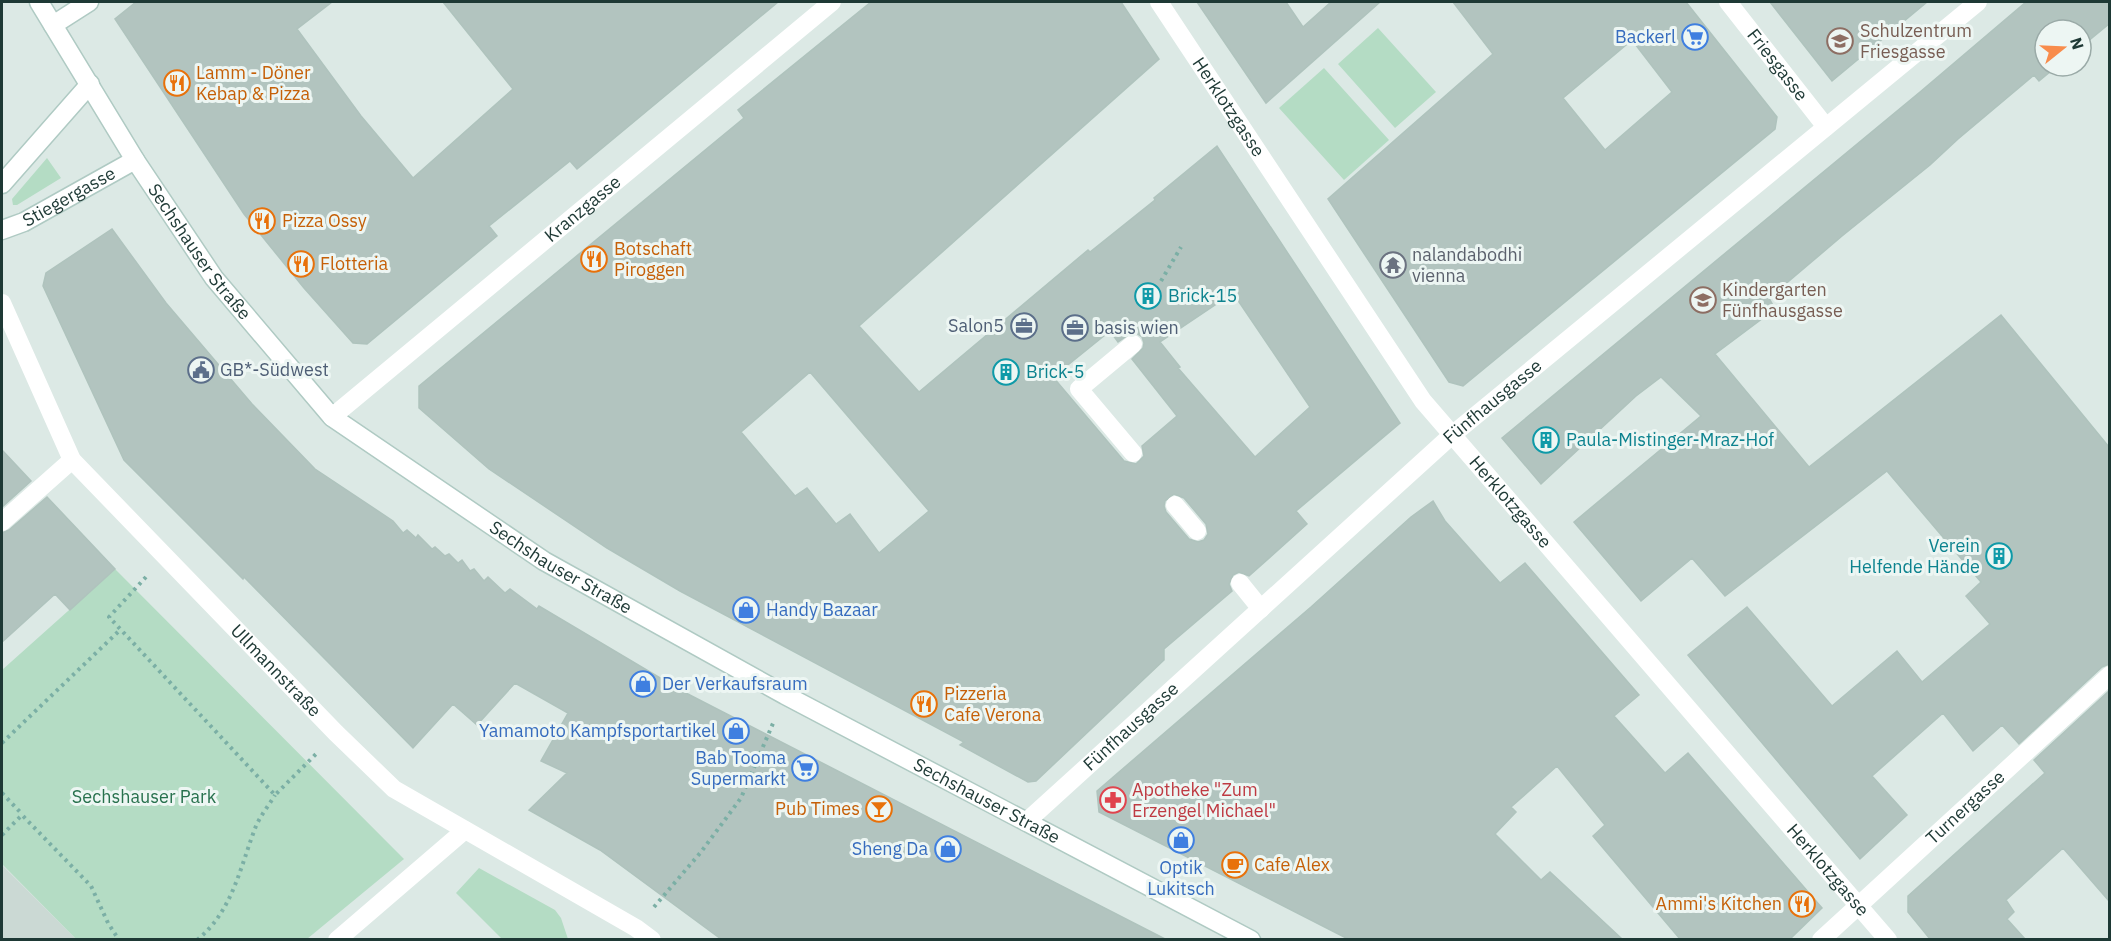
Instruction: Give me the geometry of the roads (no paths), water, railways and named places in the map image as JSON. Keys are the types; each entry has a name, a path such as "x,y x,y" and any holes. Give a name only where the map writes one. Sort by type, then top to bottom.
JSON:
{"street":[{"name":"Sechshauser Straße","path":"39,2 135,160 214,278 332,417 544,561 785,695 1251,939"},
{"path":"53,25 89,2"},
{"name":"Kranzgasse","path":"332,417 832,2"},
{"name":"Herklotzgasse","path":"1159,2 1423,401 1888,939"},
{"name":"Friesgasse","path":"1728,2 1826,127"},
{"name":"Fünfhausgasse","path":"1026,822 1452,435 1977,2"},
{"path":"2,184 90,84"},
{"name":"Stiegergasse","path":"2,230 24,222 135,160"},
{"name":"Ullmannstraße","path":"2,303 72,460 336,734 394,789 465,830 630,934 652,939"},
{"path":"1133,344 1079,389 1133,453"},
{"path":"2,522 72,460"},
{"path":"1175,505 1197,531"},
{"path":"1240,583 1261,609"},
{"name":"Turnergasse","path":"1821,939 2109,675"},
{"path":"337,939 465,830"}],"place":[{"name":"Backerl","path":"1695,37"},
{"name":"Schulzentrum Friesgasse","path":"1840,41"},
{"name":"Lamm - Döner Kebap & Pizza","path":"177,83"},
{"name":"Pizza Ossy","path":"262,221"},
{"name":"Botschaft Piroggen","path":"594,259"},
{"name":"Flotteria","path":"301,264"},
{"name":"nalandabodhi vienna","path":"1393,265"},
{"name":"Brick-15","path":"1148,296"},
{"name":"Kindergarten Fünfhausgasse","path":"1703,300"},
{"name":"Salon5","path":"1024,326"},
{"name":"basis wien","path":"1075,328"},
{"name":"GB*-Südwest","path":"201,370"},
{"name":"Brick-5","path":"1006,372"},
{"name":"Paula-Mistinger-Mraz-Hof","path":"1546,440"},
{"name":"Verein Helfende Hände","path":"1999,556"},
{"name":"Handy Bazaar","path":"746,610"},
{"name":"Der Verkaufsraum","path":"643,684"},
{"name":"Pizzeria Cafe Verona","path":"924,704"},
{"name":"Yamamoto Kampfsportartikel","path":"736,731"},
{"name":"Bab Tooma Supermarkt","path":"805,768"},
{"name":"Apotheke \"Zum Erzengel Michael\"","path":"1113,800"},
{"name":"Pub Times","path":"879,809"},
{"name":"Optik Lukitsch","path":"1181,840"},
{"name":"Sheng Da","path":"948,849"},
{"name":"Cafe Alex","path":"1235,865"},
{"name":"Ammi's Kitchen","path":"1802,904"}],"park label":[{"name":"Sechshauser Park","path":"144,797"}]}
